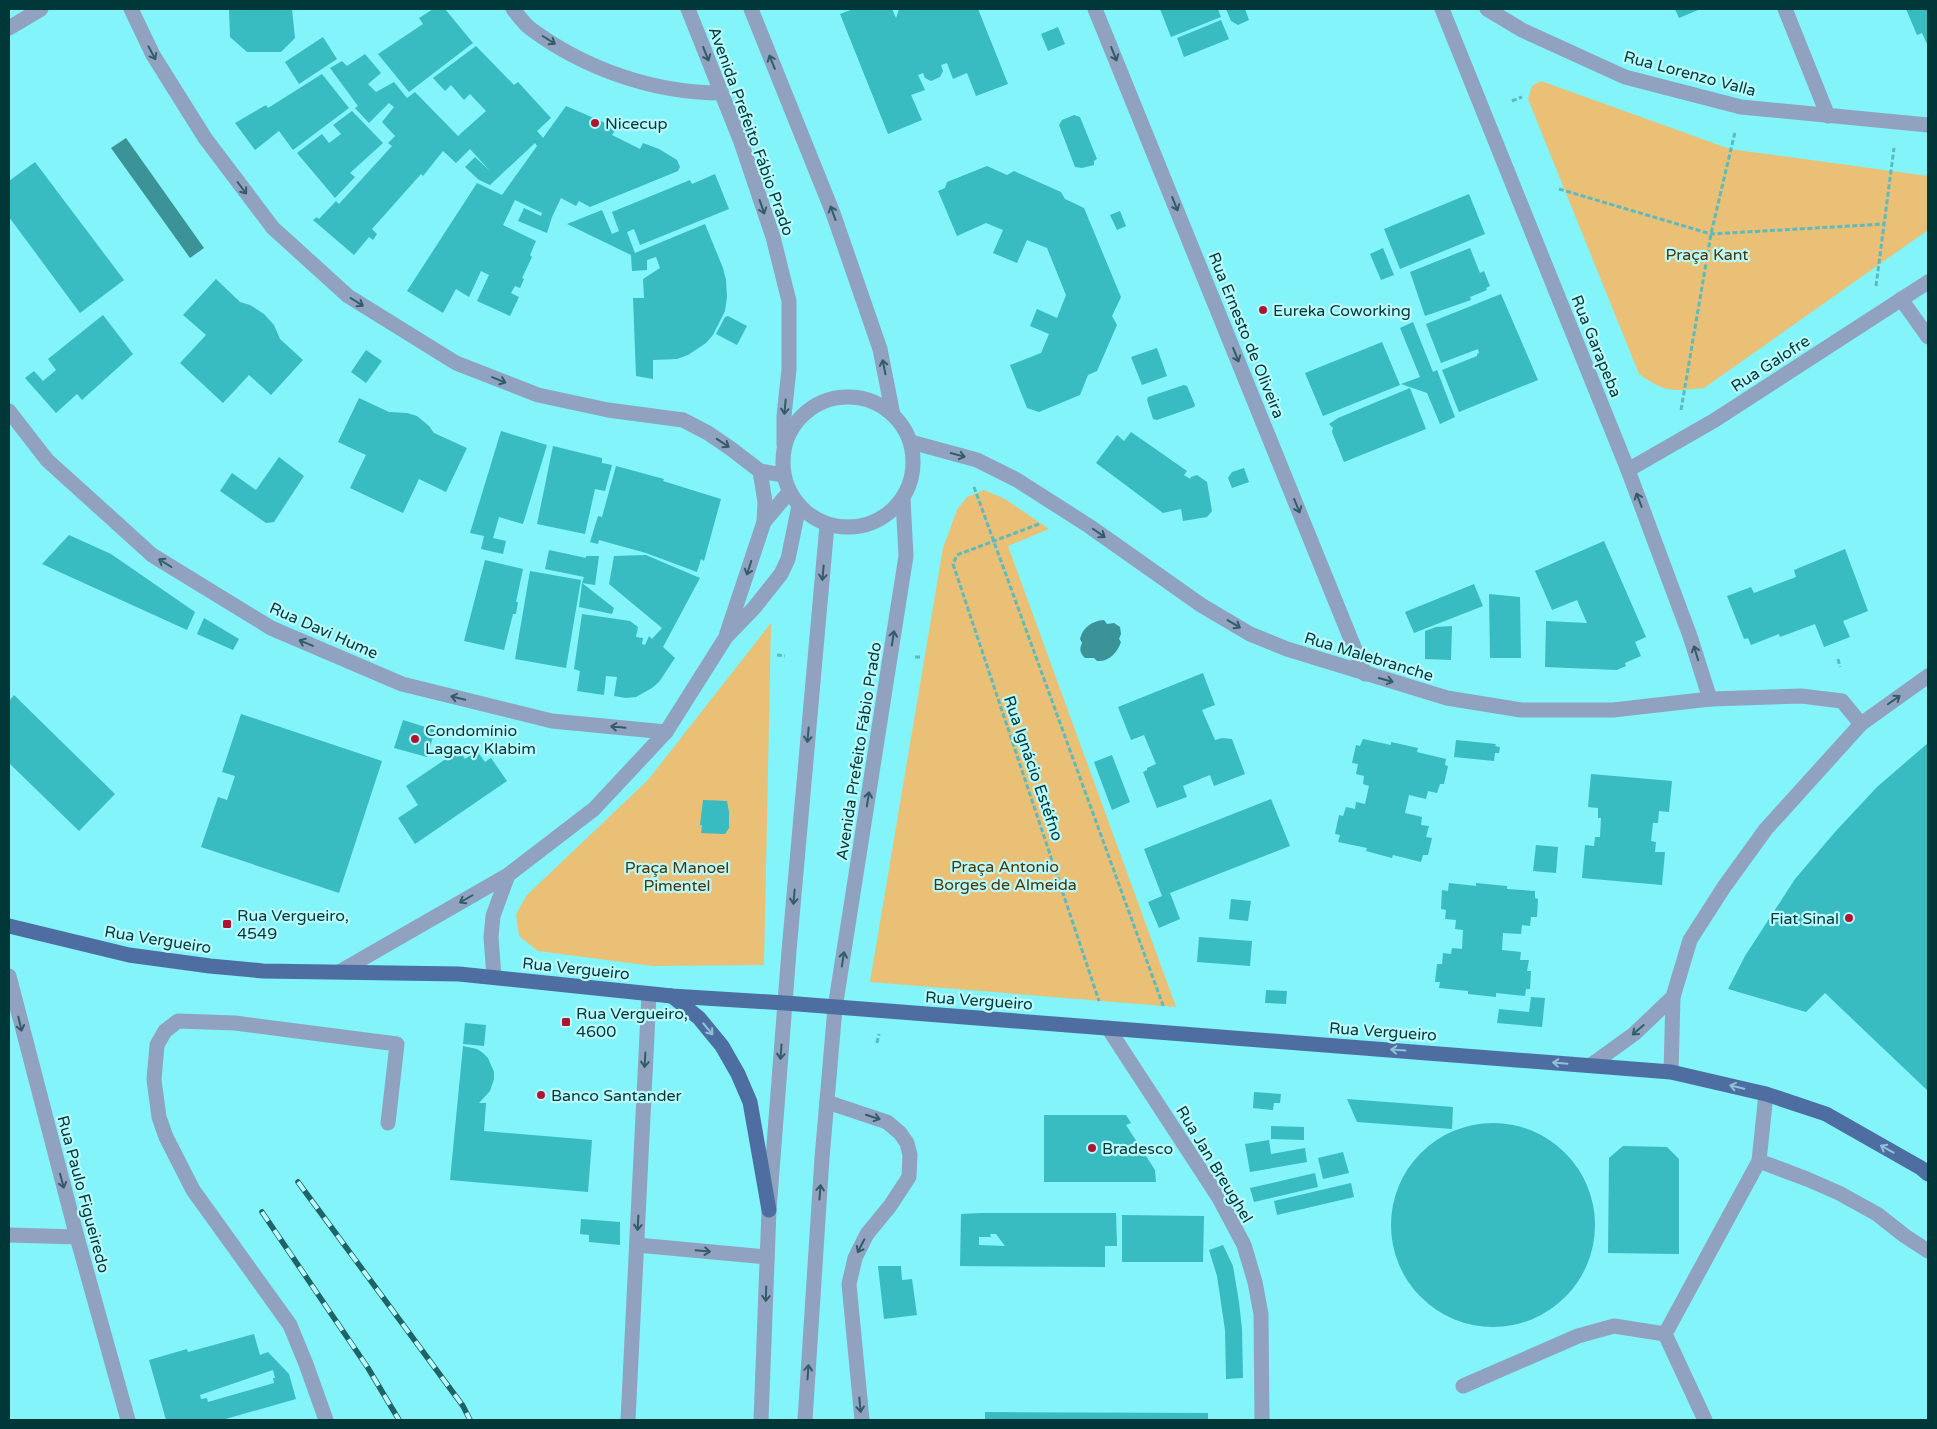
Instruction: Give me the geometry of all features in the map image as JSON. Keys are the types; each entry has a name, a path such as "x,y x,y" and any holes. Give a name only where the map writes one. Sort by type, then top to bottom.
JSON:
{"main road":[{"name":"Rua Vergueiro","path":"9,926 129,955 262,971 341,971 494,977 672,996 785,1003 1671,1072 1766,1094 1826,1114 1921,1168 1928,1174"},
{"path":"672,996 699,1018 722,1046 738,1074 750,1102 769,1210"}],"street":[{"path":"9,28 41,9"},
{"path":"131,9 153,55 210,146 273,228 348,296 456,363 538,396 608,410 683,420 750,461 760,472 765,502 764,522 726,636"},
{"path":"513,9 530,28 585,62 655,86 696,93 721,92"},
{"name":"Avenida Prefeito Fábio Prado","path":"688,9 741,142 773,237 790,301 784,445"},
{"path":"751,9 833,213 880,349 893,415"},
{"name":"Rua Ernesto de Oliveira","path":"1095,9 1365,674"},
{"name":"Rua Garapeba","path":"1442,9 1628,470 1690,636 1710,699"},
{"name":"Rua Lorenzo Valla","path":"1487,9 1522,30 1625,77 1741,107 1928,125"},
{"path":"1785,9 1828,116"},
{"name":"Rua Galofre","path":"1628,470 1715,420 1928,282"},
{"path":"1901,299 1928,337"},
{"path":"834,397 866,398 880,405 893,415 911,442 914,460 911,480 903,499 891,512 870,525 848,528 827,525 798,506 789,492 783,475 784,445 794,423 812,407 834,397"},
{"name":"Rua Davi Hume","path":"9,411 48,460 152,555 271,628 402,684 552,721 666,732"},
{"name":"Rua Malebranche","path":"911,442 977,460 1017,480 1089,526 1201,605 1250,634 1287,649 1365,674 1447,698 1521,710 1613,710 1710,699 1801,696 1842,700 1861,724"},
{"path":"760,472 783,475"},
{"path":"764,522 789,492"},
{"name":"Avenida Prefeito Fábio Prado","path":"805,1420 835,1008 906,556 903,499"},
{"path":"341,971 508,874 594,809 666,732 726,636 754,608 781,574 788,559 798,506"},
{"path":"760,1420 769,1210 785,1003 827,525"},
{"path":"1671,1072 1673,997 1690,940 1724,887 1766,829 1861,724 1928,676"},
{"path":"494,977 493,916 508,874"},
{"name":"Rua Paulo Figueiredo","path":"9,976 77,1237 128,1420"},
{"path":"628,1420 649,994"},
{"path":"1591,1066 1634,1034 1673,997"},
{"path":"326,1420 290,1325 193,1190 166,1137 159,1117 154,1080 157,1045 165,1031 178,1022 235,1023 397,1044 388,1123"},
{"name":"Rua Jan Breughel","path":"1108,1028 1219,1198 1244,1246 1255,1282 1261,1314 1262,1420"},
{"path":"1665,1334 1759,1161 1766,1094"},
{"path":"827,1102 887,1122 907,1142 910,1155 909,1177 890,1206 867,1234 855,1258 850,1284 862,1420"},
{"path":"1759,1161 1807,1178 1839,1193 1877,1214 1928,1251"},
{"path":"9,1235 77,1237"},
{"path":"637,1245 767,1256"},
{"path":"1463,1386 1578,1336 1614,1326 1665,1334"},
{"path":"1665,1334 1705,1420"}],"path":[{"path":"1512,101 1522,97"},
{"path":"1682,410 1711,234 1738,125"},
{"path":"1874,316 1894,148"},
{"path":"1559,189 1711,234 1885,224"},
{"path":"973,483 1166,1016"},
{"name":"Rua Ignácio Estéfno","path":"1044,522 957,554 953,564 1108,1028"},
{"path":"777,655 785,656"},
{"path":"1838,659 1840,667"}],"green space":[{"name":"Praça Kant","path":"1541,81 1730,149 1928,176 1928,230 1704,388 1676,390 1663,388 1639,374 1528,99 1532,86"},
{"name":"Praça Antonio Borges de Almeida","path":"984,490 1005,499 1049,529 1008,546 1176,1007 870,982 943,548 957,510 967,497"},
{"name":"Praça Manoel Pimentel","path":"771,623 764,965 653,966 538,951 519,936 516,914 527,895 648,780"}],"water":[{"path":"126,138 204,248 190,258 111,148"},
{"path":"1104,620 1107,624 1114,623 1120,627 1121,634 1119,639 1121,642 1119,646 1112,656 1105,660 1097,661 1094,658 1085,658 1080,651 1082,643 1080,639 1083,631 1089,625"}],"building":[{"path":"229,9 292,9 295,38 281,52 247,52 230,37"},
{"path":"433,9 445,9 473,43 409,92 378,54 423,24 419,18"},
{"path":"853,9 892,9 896,18 899,9 978,9 1008,84 976,96 967,73 953,79 947,63 941,65 943,71 940,77 931,81 925,78 923,73 918,75 925,90 911,95 922,120 888,134 840,14"},
{"path":"1160,9 1218,9 1221,17 1171,37"},
{"path":"1226,9 1245,9 1249,20 1238,25 1231,21"},
{"path":"1675,9 1698,9 1698,10 1679,18"},
{"path":"1906,9 1928,9 1927,44 1922,33 1917,35"},
{"path":"1221,20 1229,39 1184,57 1177,38"},
{"path":"1058,27 1065,44 1048,51 1041,34"},
{"path":"323,37 337,59 299,84 285,62"},
{"path":"476,46 514,85 518,82 551,118 537,131 543,138 566,106 617,128 612,135 640,149 643,143 659,149 677,160 680,167 678,171 590,207 579,201 576,206 561,198 547,233 518,221 524,208 541,216 542,213 515,200 503,225 536,241 520,288 515,286 511,293 519,297 510,316 477,301 489,275 481,271 469,297 456,289 443,313 407,291 477,183 502,195 537,146 535,143 490,185 479,180 465,167 475,157 490,171 470,149 456,163 443,151 423,176 421,174 372,229 377,234 373,240 369,237 354,255 313,220 317,217 319,219 336,201 339,204 392,146 388,143 395,136 382,122 394,107 389,103 369,123 355,108 358,106 330,68 342,61 347,66 365,54 381,73 368,84 376,92 394,82 407,98 415,92 458,136 486,111 470,94 464,100 451,85 445,91 433,78"},
{"path":"322,74 349,108 293,150 279,131 255,150 235,123 266,105 268,108"},
{"path":"352,111 383,143 350,173 355,177 335,198 297,153 322,134 329,143 341,134 333,125"},
{"path":"1074,115 1080,117 1097,159 1094,161 1094,165 1082,168 1075,167 1059,125 1062,120"},
{"path":"35,162 124,280 80,313 9,217 9,181"},
{"path":"987,166 1007,175 1014,171 1061,192 1065,199 1084,208 1121,297 1112,316 1117,325 1097,371 1088,375 1080,395 1039,412 1027,408 1010,365 1041,353 1049,334 1030,326 1037,309 1057,318 1066,295 1047,248 1027,240 1017,263 993,253 1003,230 986,223 957,236 938,191 945,188 947,182"},
{"path":"715,174 729,209 640,245 634,229 627,232 635,253 705,224 726,280 727,297 725,311 713,335 706,343 688,355 677,359 653,360 653,379 636,376 633,298 644,298 643,279 660,268 656,257 647,260 647,270 632,271 631,255 567,224 602,210 612,234 619,231 612,212 690,180 692,184"},
{"path":"1469,194 1485,234 1400,269 1384,229"},
{"path":"1120,211 1126,226 1117,230 1110,215"},
{"path":"1383,248 1394,275 1381,280 1370,254"},
{"path":"1470,248 1480,273 1484,271 1490,286 1486,288 1487,290 1470,297 1471,300 1425,316 1410,272"},
{"path":"216,279 240,302 250,305 264,314 274,325 280,339 303,360 271,395 249,375 223,403 180,363 206,335 183,315"},
{"path":"1501,294 1538,380 1459,412 1442,370 1477,356 1479,353 1478,349 1441,363 1426,324"},
{"path":"103,315 133,354 82,400 77,394 56,413 25,378 34,371 43,381 56,370 48,359"},
{"path":"728,316 747,326 737,345 716,334 725,317"},
{"path":"1413,322 1433,372 1437,370 1455,417 1440,424 1427,393 1401,384 1420,377 1400,328"},
{"path":"1382,342 1400,385 1323,416 1305,373"},
{"path":"1157,348 1167,376 1142,385 1131,357"},
{"path":"366,350 382,361 366,383 351,372"},
{"path":"1184,385 1187,386 1195,405 1194,407 1157,420 1153,419 1147,400 1148,397"},
{"path":"1410,388 1426,429 1344,462 1332,432 1333,428 1329,424 1338,418"},
{"path":"359,398 389,412 407,413 417,416 434,433 467,448 446,492 419,479 403,513 350,488 366,455 338,442"},
{"path":"501,431 547,445 523,524 499,517 493,538 506,541 503,554 481,549 484,536 470,533"},
{"path":"1131,432 1187,471 1184,475 1190,479 1197,475 1207,482 1212,511 1207,517 1183,521 1181,509 1163,513 1096,463 1117,435 1124,441"},
{"path":"553,446 602,458 602,463 612,465 605,491 595,489 585,534 537,524"},
{"path":"279,457 304,476 274,522 266,523 220,491 232,473 256,490"},
{"path":"616,466 664,479 663,481 721,499 704,561 701,559 697,572 646,553 599,540 598,544 590,542 598,516 602,517"},
{"path":"1244,468 1249,482 1232,488 1228,478 1232,472"},
{"path":"69,535 111,554 195,612 187,630 42,564"},
{"path":"1604,541 1646,637 1635,642 1641,656 1625,663 1626,666 1617,670 1545,667 1546,621 1587,623 1577,600 1552,610 1535,571"},
{"path":"1845,549 1868,611 1843,621 1850,637 1824,647 1815,624 1780,637 1779,634 1751,645 1748,638 1744,639 1727,596 1751,587 1754,593 1796,577 1794,570"},
{"path":"549,550 586,558 586,556 599,556 595,585 582,583 584,577 545,569"},
{"path":"646,555 700,578 663,647 675,658 659,682 636,697 614,696 617,677 606,676 604,695 577,691 580,671 574,669 582,614 630,621 638,627 636,637 643,638 642,644 645,645 649,636 652,639 662,628 609,584 614,556"},
{"path":"485,560 523,569 516,602 518,602 516,614 513,614 504,650 464,641"},
{"path":"530,571 581,580 566,668 515,659"},
{"path":"582,583 614,608 612,614 579,607"},
{"path":"1474,584 1483,606 1414,633 1405,612"},
{"path":"1489,594 1520,597 1521,658 1490,658"},
{"path":"204,618 239,639 233,650 197,634"},
{"path":"1452,626 1451,660 1425,659 1425,631 1436,627"},
{"path":"1203,673 1215,705 1202,710 1215,740 1222,738 1232,739 1245,774 1214,786 1210,775 1183,786 1187,797 1157,808 1143,772 1156,764 1144,735 1131,740 1118,707"},
{"path":"14,695 115,794 79,831 9,763 9,701"},
{"path":"241,714 382,761 339,893 201,847 218,797 227,800 235,776 222,772"},
{"name":"Condomínio Lagacy Klabim","path":"403,720 435,730 427,757 394,748"},
{"path":"1363,739 1391,745 1391,742 1418,748 1417,752 1446,759 1445,765 1448,766 1444,784 1440,784 1437,793 1428,791 1426,799 1409,795 1405,813 1422,817 1421,825 1429,826 1426,837 1432,838 1428,855 1423,855 1421,862 1393,855 1392,858 1366,851 1367,848 1338,842 1340,835 1335,834 1339,815 1343,816 1346,807 1355,809 1356,802 1365,804 1369,786 1363,784 1364,776 1356,774 1358,764 1352,763 1356,745 1360,746"},
{"path":"1456,740 1496,744 1495,746 1500,747 1499,753 1495,753 1494,761 1454,757"},
{"name":"Fiat Sinal","path":"1928,743 1928,1091 1825,993 1806,1012 1728,989 1745,956 1795,879 1877,787"},
{"path":"459,750 465,759 477,751 485,762 491,758 507,781 415,844 398,818 418,805 406,786"},
{"path":"1112,755 1130,802 1112,810 1094,762"},
{"path":"1591,774 1672,781 1669,812 1659,811 1658,823 1653,823 1651,841 1656,842 1655,852 1665,852 1662,885 1582,878 1585,845 1594,846 1595,837 1600,837 1601,818 1598,818 1598,808 1588,807"},
{"path":"1271,799 1290,846 1170,893 1180,919 1159,928 1148,902 1162,896 1144,849"},
{"path":"703,800 727,801 729,828 725,834 701,833"},
{"path":"1536,845 1558,847 1556,873 1533,871"},
{"path":"1449,883 1476,886 1476,883 1507,886 1507,889 1535,891 1535,898 1538,899 1537,917 1531,917 1530,926 1522,925 1521,934 1503,933 1502,950 1521,952 1520,960 1529,960 1527,971 1531,971 1530,989 1526,989 1525,996 1496,993 1496,997 1468,994 1468,991 1439,988 1440,982 1435,982 1437,964 1442,964 1443,953 1451,954 1452,948 1462,949 1463,930 1455,929 1456,920 1445,919 1446,910 1441,909 1442,890 1448,891"},
{"path":"1231,899 1251,901 1248,921 1229,919"},
{"path":"1199,937 1252,941 1250,966 1197,962"},
{"path":"1266,990 1287,991 1286,1004 1265,1003"},
{"path":"1531,997 1545,998 1542,1027 1497,1023 1499,1009 1529,1012"},
{"path":"465,1023 486,1025 484,1046 463,1044"},
{"path":"463,1046 477,1049 483,1053 488,1058 494,1072 490,1091 479,1103 486,1103 484,1131 592,1140 588,1192 450,1180"},
{"path":"1254,1092 1281,1094 1280,1103 1274,1103 1273,1110 1253,1108"},
{"path":"1347,1099 1453,1107 1452,1129 1357,1122"},
{"name":"Bradesco","path":"1044,1115 1126,1115 1131,1123 1126,1125 1155,1170 1156,1182 1044,1182"},
{"path":"1493,1123 1513,1125 1541,1135 1558,1146 1572,1160 1587,1186 1593,1205 1595,1225 1593,1245 1583,1273 1572,1290 1558,1304 1532,1319 1513,1325 1493,1327 1473,1325 1445,1315 1428,1304 1414,1290 1399,1264 1393,1245 1391,1225 1393,1205 1403,1177 1414,1160 1428,1146 1454,1131 1473,1125"},
{"path":"1271,1126 1304,1127 1304,1140 1271,1139"},
{"path":"1269,1140 1271,1154 1305,1148 1307,1162 1250,1172 1245,1144"},
{"path":"1623,1146 1667,1147 1679,1159 1679,1254 1608,1253 1609,1158"},
{"path":"1343,1152 1349,1173 1323,1179 1318,1158"},
{"path":"1315,1173 1318,1187 1254,1202 1250,1188"},
{"path":"1351,1183 1354,1197 1277,1215 1274,1201"},
{"path":"1116,1213 1117,1246 1105,1246 1105,1267 960,1266 961,1214","holes":["990,1234 996,1234 1005,1246 979,1245 979,1237 991,1237"]},
{"path":"1122,1215 1204,1216 1203,1262 1122,1262"},
{"path":"581,1219 620,1222 620,1245 589,1242 589,1235 580,1234"},
{"path":"1223,1245 1233,1266 1239,1302 1242,1329 1243,1378 1226,1379 1225,1330 1217,1276 1209,1250"},
{"path":"878,1266 901,1266 902,1280 912,1279 917,1315 884,1319"},
{"path":"254,1334 260,1355 268,1352 289,1374 296,1399 222,1420 166,1420 149,1360 187,1349 188,1352","holes":["273,1370 275,1378 273,1378 274,1383 208,1402 207,1398 201,1399 200,1395"]},
{"path":"985,1412 1208,1413 1208,1420 985,1420"}],"railway":[{"path":"298,1182 463,1406 470,1420"},
{"path":"262,1212 368,1368 399,1420"}],"place":[{"name":"Nicecup","path":"595,123"},
{"name":"Eureka Coworking","path":"1263,310"},
{"name":"Condomínio Lagacy Klabim","path":"415,739"},
{"name":"Fiat Sinal","path":"1849,918"},
{"name":"Rua Vergueiro, 4549","path":"227,924"},
{"name":"Rua Vergueiro, 4600","path":"566,1022"},
{"name":"Banco Santander","path":"541,1095"},
{"name":"Bradesco","path":"1092,1148"}]}
